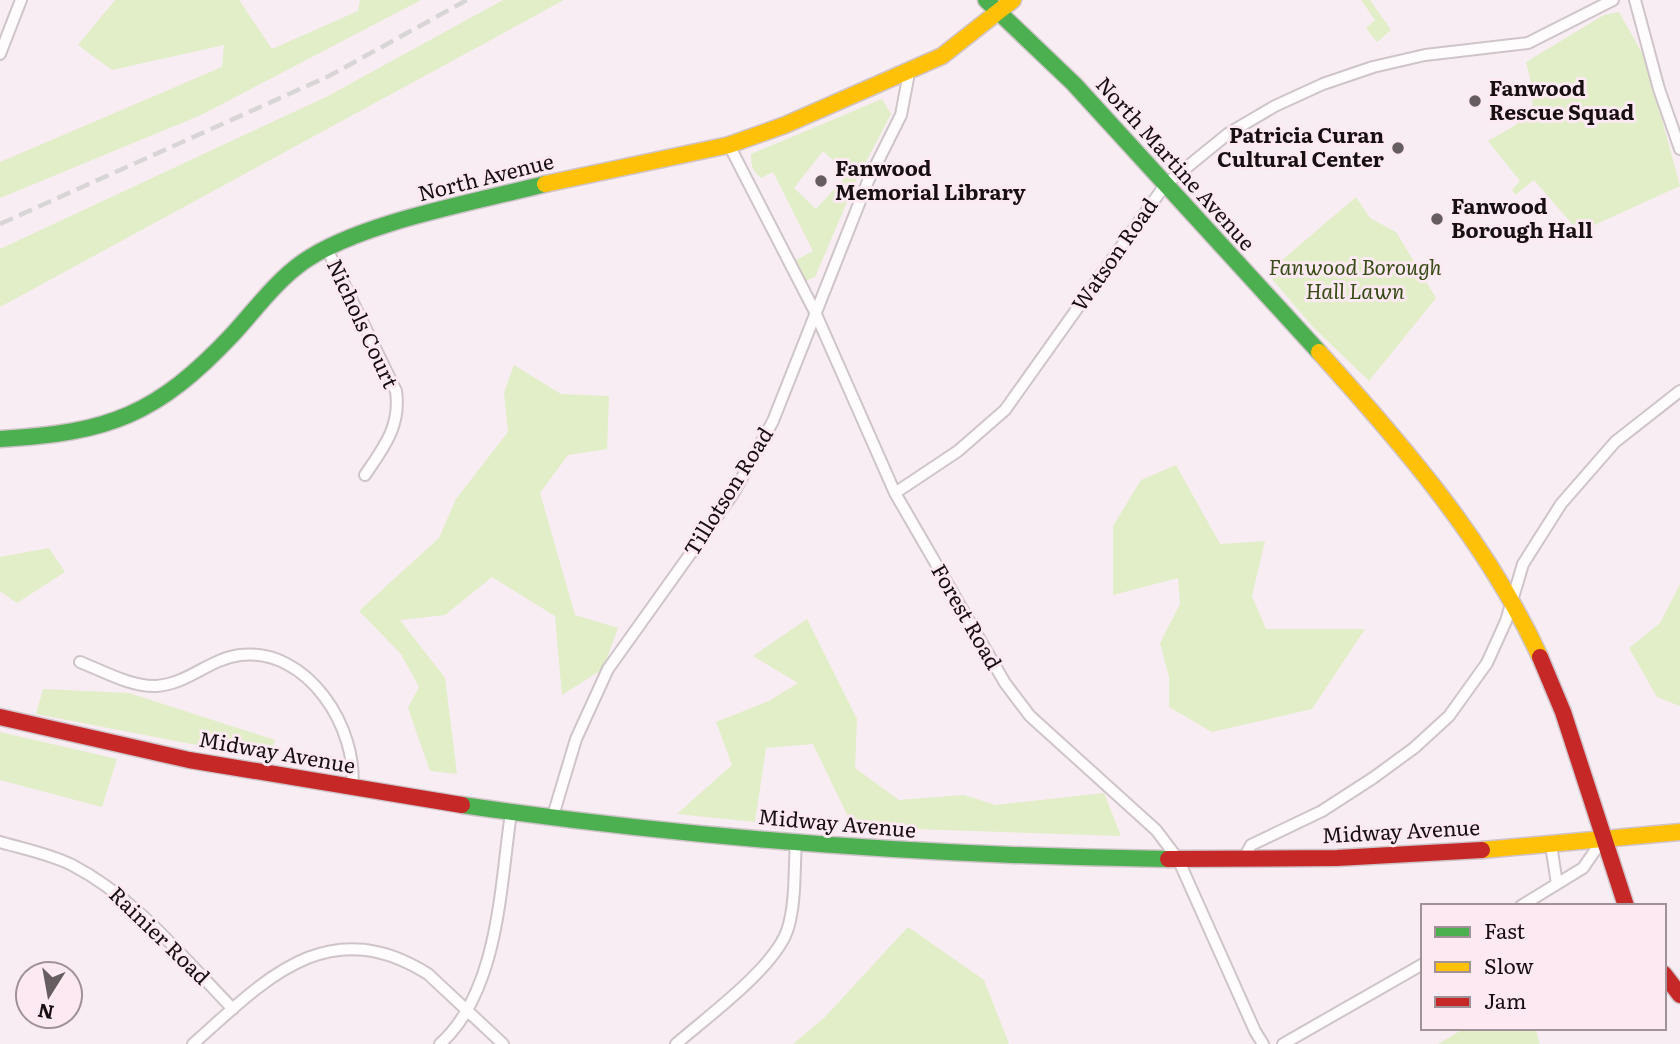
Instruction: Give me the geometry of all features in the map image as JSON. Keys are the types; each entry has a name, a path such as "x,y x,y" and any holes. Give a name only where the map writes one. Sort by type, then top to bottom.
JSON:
{"main road":[{"name":"North Martine Avenue","path":"986,0 1085,93 1165,185 1377,417 1438,490 1511,603 1561,703 1601,842 1625,904"},
{"name":"North Avenue","path":"0,439 95,429 154,404 184,384 286,276 327,249 390,224 477,201 557,181 729,145 909,73 942,56 1013,0"},
{"name":"Midway Avenue","path":"0,717 158,753 352,789 552,819 962,855 1243,860 1601,842 1680,832"},
{"path":"1666,977 1680,995"}],"street":[{"path":"0,54 21,0"},
{"name":"Watson Road","path":"895,493 958,451 1005,410 1165,185 1229,133 1275,106 1323,84 1373,67 1425,55 1528,43 1613,0"},
{"path":"1635,0 1659,89 1680,149"},
{"name":"Tillotson Road","path":"552,819 576,739 608,670 705,536 753,461 773,421 868,181 901,115 909,73"},
{"name":"Forest Road","path":"729,145 815,312 895,493 1005,683 1022,705 1156,830 1178,859 1263,1044"},
{"name":"Nichols Court","path":"327,249 396,391 398,405 393,432 365,475"},
{"path":"1243,860 1251,845 1322,811 1373,778 1432,733 1475,682 1499,638 1523,564 1575,486 1615,442 1680,391"},
{"path":"80,662 135,683 153,686 186,680 219,660 239,656 255,655 287,664 304,674 328,704 351,750 354,771 352,789"},
{"path":"439,1044 468,1010 479,988 490,953 511,813"},
{"name":"Rainier Road","path":"0,842 70,864 110,888 126,900 233,1009"},
{"path":"676,1044 763,967 781,943 791,913 796,842"},
{"path":"1524,904 1583,868 1601,842"},
{"path":"1551,845 1557,884"},
{"path":"193,1044 268,978 292,963 319,954 347,950 390,955 416,966 503,1044"},
{"path":"1283,1044 1421,965"}],"green space":[{"path":"115,0 239,0 272,49 358,11 360,0 421,0 201,115 0,198 0,162 222,67 224,45 112,70 78,45"},
{"path":"503,0 564,0 0,307 0,249 328,96"},
{"path":"1361,0 1370,0 1391,30 1377,42 1366,28 1375,20"},
{"path":"1619,12 1646,60 1680,186 1579,232 1534,180 1515,195 1512,190 1520,181 1488,141 1524,119 1530,112 1532,94 1526,62 1604,15"},
{"path":"882,99 891,114 856,181 815,277 805,281 796,260 813,251 773,172 761,178 753,167 751,154","holes":["823,151 848,174 816,209 794,188"]},
{"name":"Fanwood Borough Hall Lawn","path":"1356,197 1370,218 1396,232 1436,298 1369,381 1313,327 1267,273"},
{"path":"514,365 561,394 609,396 607,449 568,455 540,493 575,615 618,628 603,669 562,695 555,616 492,577 445,615 400,620 445,678 457,774 430,771 408,708 419,687 401,654 359,611 439,538 456,499 508,432 504,393"},
{"path":"1176,465 1220,544 1265,541 1252,596 1266,629 1365,629 1312,709 1212,732 1169,707 1169,677 1160,643 1180,604 1178,578 1113,595 1113,526 1141,480"},
{"path":"49,548 65,572 17,603 0,591 0,557"},
{"path":"1680,584 1680,706 1657,697 1629,648 1660,623"},
{"path":"807,619 857,719 855,768 899,800 964,795 996,805 1104,793 1121,836 853,827 813,744 766,748 755,822 677,814 732,765 716,722 769,701 798,683 753,656"},
{"path":"43,689 129,693 275,740 269,759 36,714"},
{"path":"0,732 117,759 102,807 0,780"},
{"path":"908,927 984,980 1009,1044 793,1044 825,1017"},
{"path":"1462,1030 1536,1030 1540,1044 1438,1044"}],"railway":[{"path":"0,224 329,76 467,0"}],"traffic: fast":[{"path":"986,0 1074,84 1319,352"},
{"path":"0,439 38,436 102,424 129,415 155,401 206,362 284,278 303,262 327,248 386,224 545,184"},
{"path":"462,805 637,827 814,844 991,854 1168,859"}],"traffic: slow":[{"path":"545,184 729,145 785,125 942,56 1013,0"},
{"path":"1319,352 1441,496 1495,574 1540,657"},
{"path":"1482,850 1680,832"}],"traffic: jam":[{"path":"1540,657 1563,712 1625,904"},
{"path":"0,717 189,760 462,805"},
{"path":"1168,859 1337,858 1482,850"},
{"path":"1666,977 1680,995"}],"place":[{"name":"Fanwood Rescue Squad","path":"1475,101"},
{"name":"Patricia Curan Cultural Center","path":"1398,148"},
{"name":"Fanwood Memorial Library","path":"821,181"},
{"name":"Fanwood Borough Hall","path":"1437,219"}]}
